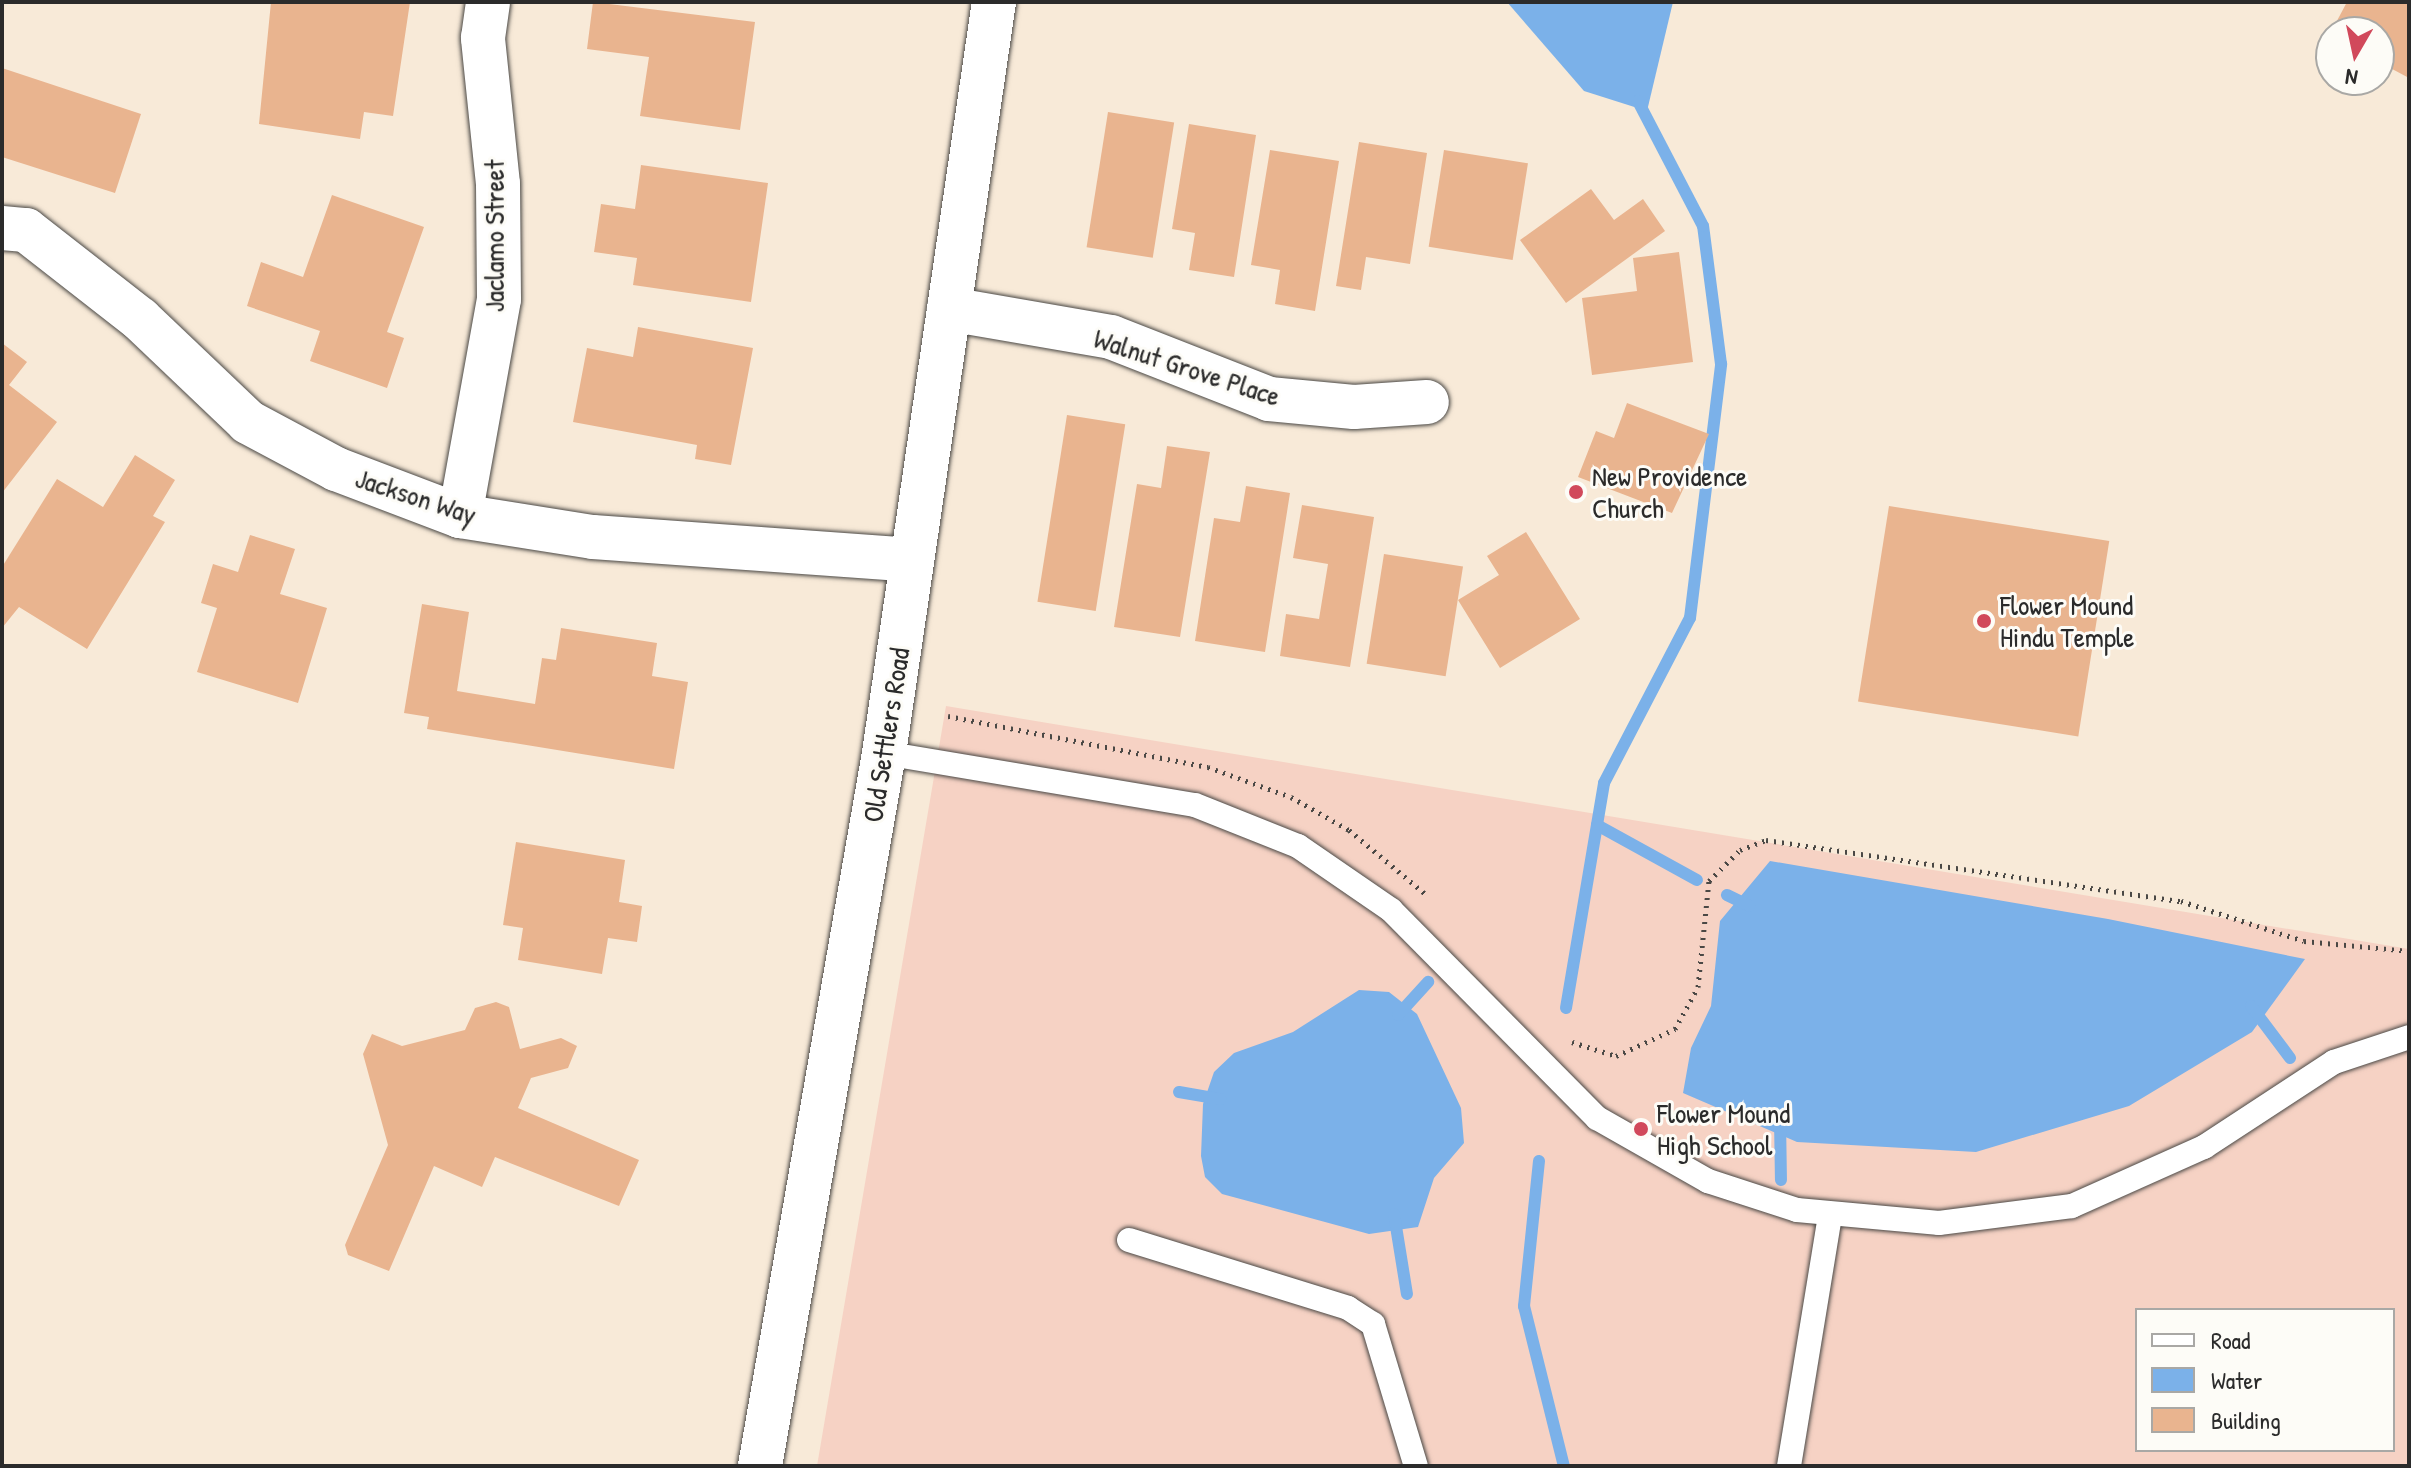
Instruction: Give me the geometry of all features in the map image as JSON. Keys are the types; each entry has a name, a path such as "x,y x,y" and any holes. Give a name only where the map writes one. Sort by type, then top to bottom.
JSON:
{"street":[{"name":"Jaclamo Street","path":"460,516 499,299 498,184 483,38 488,2"},
{"name":"Old Settlers Road","path":"760,1466 884,753 994,2"},
{"name":"Jackson Way","path":"2,228 26,230 140,319 248,422 336,469 460,516 593,537 912,560"},
{"name":"Walnut Grove Place","path":"949,309 1111,337 1269,399 1354,407 1427,402"}],"lane":[{"path":"884,753 1195,805 1298,846 1391,910 1597,1118 1708,1181 1830,1215 1965,1222 2072,1206 2204,1147 2334,1062 2409,1037"},
{"path":"1789,1466 1830,1215"},
{"path":"1129,1240 1348,1308 1373,1324 1416,1466"}],"path":[{"path":"948,716 1208,767 1291,797 1349,830 1437,906"},
{"path":"1562,1036 1616,1056 1675,1029 1698,987 1709,881 1740,850 1766,840 2181,901 2304,941 2409,951"}],"shaded area":[{"name":"Flower Mound High School","path":"946,706 2409,949 2409,1466 817,1466"}],"water":[{"path":"1507,2 1673,2 1647,111 1584,91"},
{"path":"1770,861 2108,919 2305,959 2252,1032 2129,1106 1976,1152 1797,1142 1683,1093 1691,1048 1711,1006 1720,921"},
{"path":"1359,990 1389,992 1417,1014 1461,1108 1464,1143 1434,1178 1418,1227 1369,1234 1222,1194 1205,1177 1201,1156 1203,1104 1214,1072 1234,1053 1293,1032"}],"building":[{"path":"271,2 410,2 393,116 364,112 360,139 259,124"},
{"path":"593,2 755,22 740,130 640,116 649,57 587,49"},
{"path":"2347,2 2409,2 2409,78 2395,71 2395,16 2340,16"},
{"path":"2,68 141,114 115,193 2,157"},
{"path":"1108,112 1174,122 1153,258 1087,247"},
{"path":"1189,124 1256,135 1234,277 1189,270 1195,233 1172,229"},
{"path":"1359,142 1427,153 1410,264 1366,257 1361,290 1336,286"},
{"path":"1270,150 1339,161 1315,311 1275,304 1280,270 1251,265"},
{"path":"1444,150 1528,163 1513,260 1429,247"},
{"path":"641,165 768,183 751,302 633,285 637,258 594,252 601,204 635,209"},
{"path":"1591,189 1614,220 1643,199 1665,231 1566,303 1520,240"},
{"path":"332,195 424,227 387,332 404,338 387,388 310,361 320,331 247,306 261,262 303,277"},
{"path":"1679,252 1693,362 1592,375 1582,298 1637,291 1633,258"},
{"path":"638,327 753,348 731,465 695,459 697,445 573,422 587,348 633,357"},
{"path":"2,343 27,362 9,385 57,422 2,493"},
{"path":"1627,403 1709,434 1672,513 1578,477 1596,431 1614,438"},
{"path":"1067,415 1125,424 1096,611 1037,602"},
{"path":"1167,446 1210,452 1180,637 1114,627 1137,484 1161,488"},
{"path":"135,455 175,480 153,516 165,522 87,649 19,607 2,628 2,567 57,479 103,507"},
{"path":"1246,486 1290,493 1265,652 1195,641 1214,518 1240,522"},
{"path":"1302,505 1374,517 1350,667 1280,656 1286,614 1319,619 1328,564 1293,558"},
{"name":"Flower Mound Hindu Temple","path":"1889,506 2109,541 2078,736 1858,702"},
{"path":"1526,532 1580,619 1500,668 1458,600 1499,575 1487,556"},
{"path":"250,535 295,549 280,594 327,608 298,703 197,672 217,608 201,603 213,564 238,572"},
{"path":"1384,554 1463,567 1446,676 1367,664"},
{"path":"422,604 469,612 457,691 535,704 542,658 556,660 561,628 657,643 652,676 688,682 674,769 427,729 429,717 404,713"},
{"path":"516,842 625,860 619,902 642,906 637,942 608,938 602,974 518,960 523,928 503,925"},
{"path":"496,1002 509,1007 520,1049 561,1038 577,1046 568,1068 531,1078 518,1108 639,1160 619,1206 495,1157 482,1187 434,1166 389,1271 348,1255 345,1245 388,1145 363,1054 372,1034 402,1046 465,1030 475,1008"}],"waterway":[{"path":"1566,1008 1604,783 1690,618 1721,364 1703,226 1638,101"},
{"path":"1597,825 1697,880"},
{"path":"1727,895 1750,906"},
{"path":"1398,1015 1428,982"},
{"path":"2251,1006 2290,1058"},
{"path":"1179,1092 1220,1099"},
{"path":"1780,1119 1781,1180"},
{"path":"1539,1161 1524,1306 1564,1466"},
{"path":"1394,1214 1407,1294"}],"place":[{"name":"New Providence Church","path":"1576,492"},
{"name":"Flower Mound Hindu Temple","path":"1984,621"},
{"name":"Flower Mound High School","path":"1641,1129"}]}
